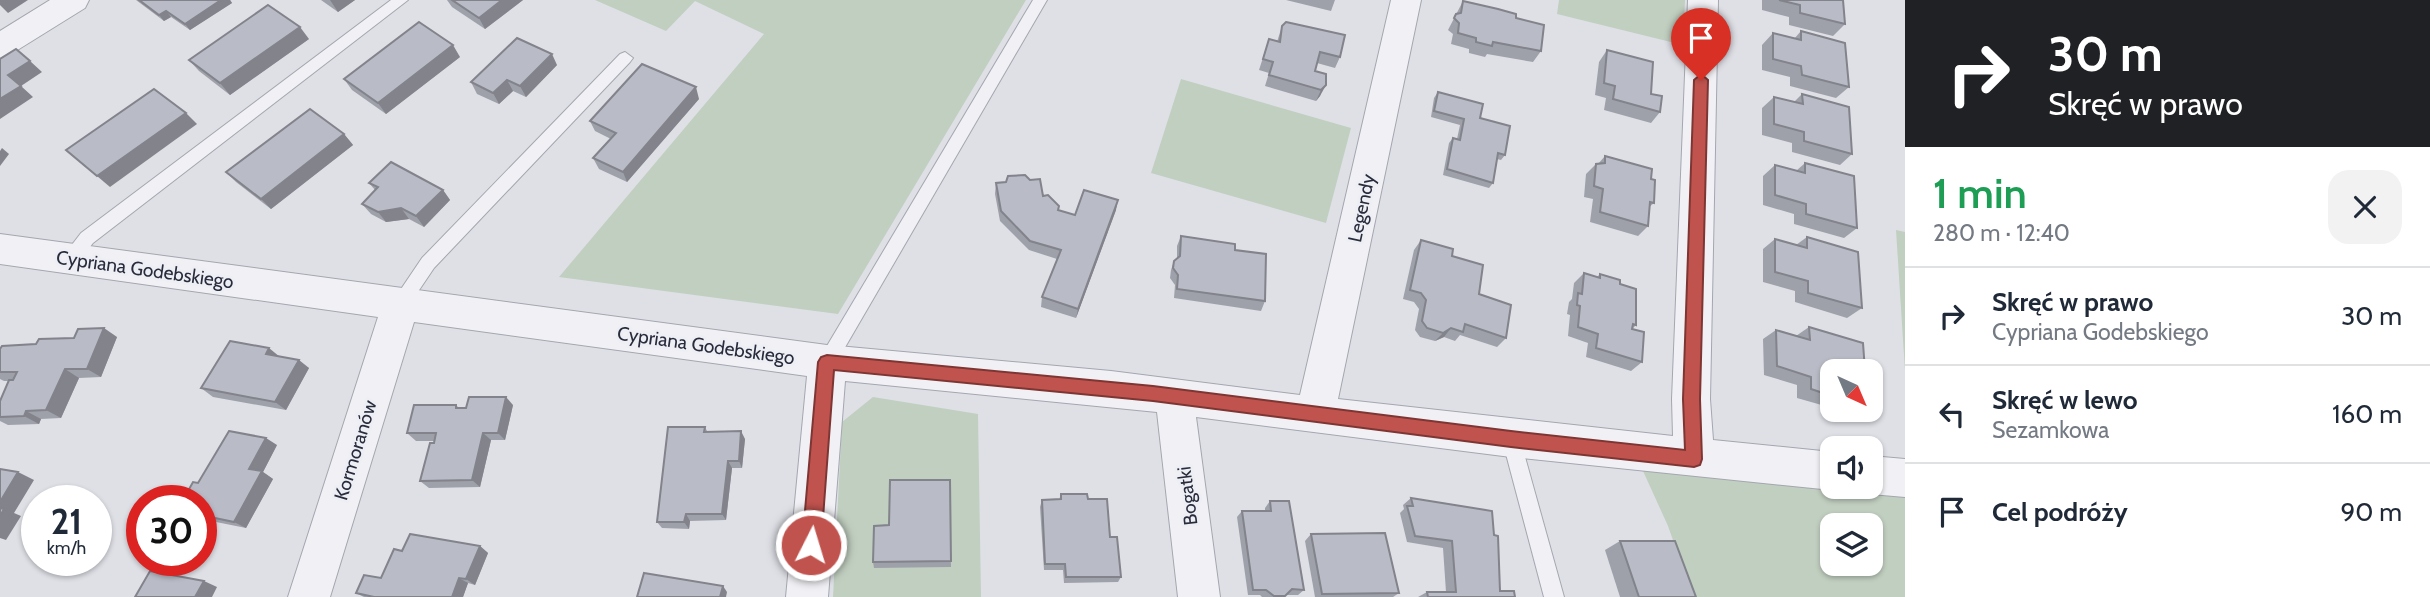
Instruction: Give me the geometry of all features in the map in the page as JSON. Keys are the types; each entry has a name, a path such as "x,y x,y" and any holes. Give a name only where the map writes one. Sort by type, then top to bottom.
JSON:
{"street":[{"path":"0,46 74,0"},
{"name":"Legendy","path":"1315,415 1406,0"},
{"path":"1694,459 1692,399 1703,0"},
{"name":"Cypriana Godebskiego","path":"0,249 827,362 1174,396 1511,439 1820,470"},
{"name":"Kormoranów","path":"309,597 401,303"},
{"path":"807,597 827,362"},
{"name":"Bogatki","path":"1174,396 1199,597"},
{"path":"1883,476 1905,478"}],"lane":[{"path":"70,259 87,238 401,0"},
{"path":"827,362 1040,0"},
{"path":"401,303 428,263 625,58"},
{"path":"1511,439 1555,597"}],"green space":[{"path":"595,0 1026,0 838,314 559,277 764,34 695,1 666,31"},
{"path":"1559,0 1685,0 1683,45 1557,14"},
{"path":"1181,79 1351,128 1326,223 1151,173"},
{"path":"1896,230 1905,232 1905,371"},
{"path":"873,397 978,414 981,597 833,597 842,422"},
{"path":"1643,471 1820,487 1820,499 1883,499 1883,492 1905,494 1905,597 1693,597 1668,526"}],"building":[{"path":"139,0 221,0 185,24 166,11 159,15"},
{"path":"452,0 502,0 479,18"},
{"path":"1779,0 1843,0 1845,24 1800,13 1800,5"},
{"path":"1463,1 1516,14 1516,18 1544,25 1541,51 1493,42 1492,46 1458,33 1459,23 1454,18 1461,13"},
{"path":"268,5 300,27 220,83 189,60"},
{"path":"419,22 453,45 378,103 344,79"},
{"path":"1286,22 1345,35 1340,57 1320,52 1315,71 1326,74 1326,85 1321,90 1269,75 1273,62 1263,59 1269,39 1280,42 1282,26"},
{"path":"1801,31 1845,43 1849,87 1802,75 1801,66 1773,59 1773,33 1801,40"},
{"path":"517,38 552,54 520,86 507,80 493,93 471,82"},
{"path":"16,49 30,61 8,75 21,86 0,99 0,59"},
{"path":"1607,50 1653,62 1651,94 1662,96 1660,112 1613,99 1615,86 1604,83"},
{"path":"642,64 696,87 623,172 593,158 616,133 590,121"},
{"path":"154,89 186,113 97,176 66,150"},
{"path":"1438,92 1483,104 1480,118 1510,126 1505,155 1498,153 1493,183 1447,169 1453,138 1460,140 1464,119 1434,111"},
{"path":"1802,94 1849,107 1852,154 1804,141 1804,132 1774,124 1774,97 1803,104"},
{"path":"310,109 344,134 261,199 226,172"},
{"path":"1605,156 1652,169 1651,179 1655,180 1654,203 1650,202 1648,226 1600,212 1603,189 1594,186 1596,164 1605,163"},
{"path":"391,162 443,190 416,216 401,208 378,212 362,204 378,187 369,183"},
{"path":"1805,163 1854,176 1857,228 1806,214 1806,204 1775,195 1775,165 1805,173"},
{"path":"1025,175 1030,180 1040,179 1043,196 1048,195 1059,206 1058,210 1075,215 1084,190 1118,200 1078,309 1042,297 1061,250 1030,241 1001,211 996,183 1006,182 1008,176"},
{"path":"1181,236 1235,244 1235,250 1266,254 1265,301 1177,289 1178,275 1173,268 1174,261 1180,256"},
{"path":"1807,237 1858,252 1862,308 1808,293 1808,281 1775,272 1775,239 1807,248"},
{"path":"1421,240 1453,249 1452,256 1483,265 1479,294 1511,305 1506,338 1465,324 1463,332 1451,328 1443,333 1427,328 1422,321 1426,300 1421,293 1410,290"},
{"path":"1584,273 1620,280 1620,284 1636,289 1636,325 1633,324 1632,329 1644,332 1642,362 1596,348 1598,334 1578,327 1578,293 1582,294"},
{"path":"1809,327 1863,343 1864,359 1820,359 1820,392 1811,389 1811,377 1777,366 1776,330 1810,340"},
{"path":"104,328 87,369 65,369 46,410 26,411 24,416 0,417 0,401 9,380 13,380 17,372 0,372 2,346 36,344 39,339 74,338 78,329"},
{"path":"230,341 269,348 266,354 299,360 275,402 201,388"},
{"path":"469,397 506,397 498,433 483,433 472,480 420,481 430,443 434,443 436,433 407,433 414,405 456,405 456,408 466,408"},
{"path":"668,427 705,427 704,432 741,431 739,461 728,461 722,514 686,514 684,522 657,522"},
{"path":"229,431 266,438 249,469 262,471 234,522 217,518 217,485 191,485 193,482 198,483"},
{"path":"0,469 18,472 0,502"},
{"path":"890,480 950,480 951,561 873,562 874,526 889,525"},
{"path":"1061,494 1087,494 1088,499 1107,499 1110,537 1117,537 1121,577 1066,577 1065,564 1045,564 1042,500 1061,499"},
{"path":"1411,498 1492,511 1494,535 1498,536 1500,591 1514,591 1515,597 1428,597 1427,592 1456,592 1452,541 1415,536 1407,506 1413,506"},
{"path":"1270,501 1289,501 1304,590 1292,589 1285,596 1274,596 1266,590 1253,590 1242,511 1271,511"},
{"path":"1385,533 1399,593 1322,594 1311,534"},
{"path":"410,534 480,546 466,579 459,578 452,597 374,597 356,593 364,575 381,578 394,549 402,551"},
{"path":"1620,541 1675,541 1696,597 1639,597"},
{"path":"644,573 723,586 720,597 637,597"},
{"path":"147,576 177,576 204,581 195,597 135,597"}],"route":[{"path":"811,545 827,362 1192,398 1511,439 1694,459 1692,399 1701,80"}]}
